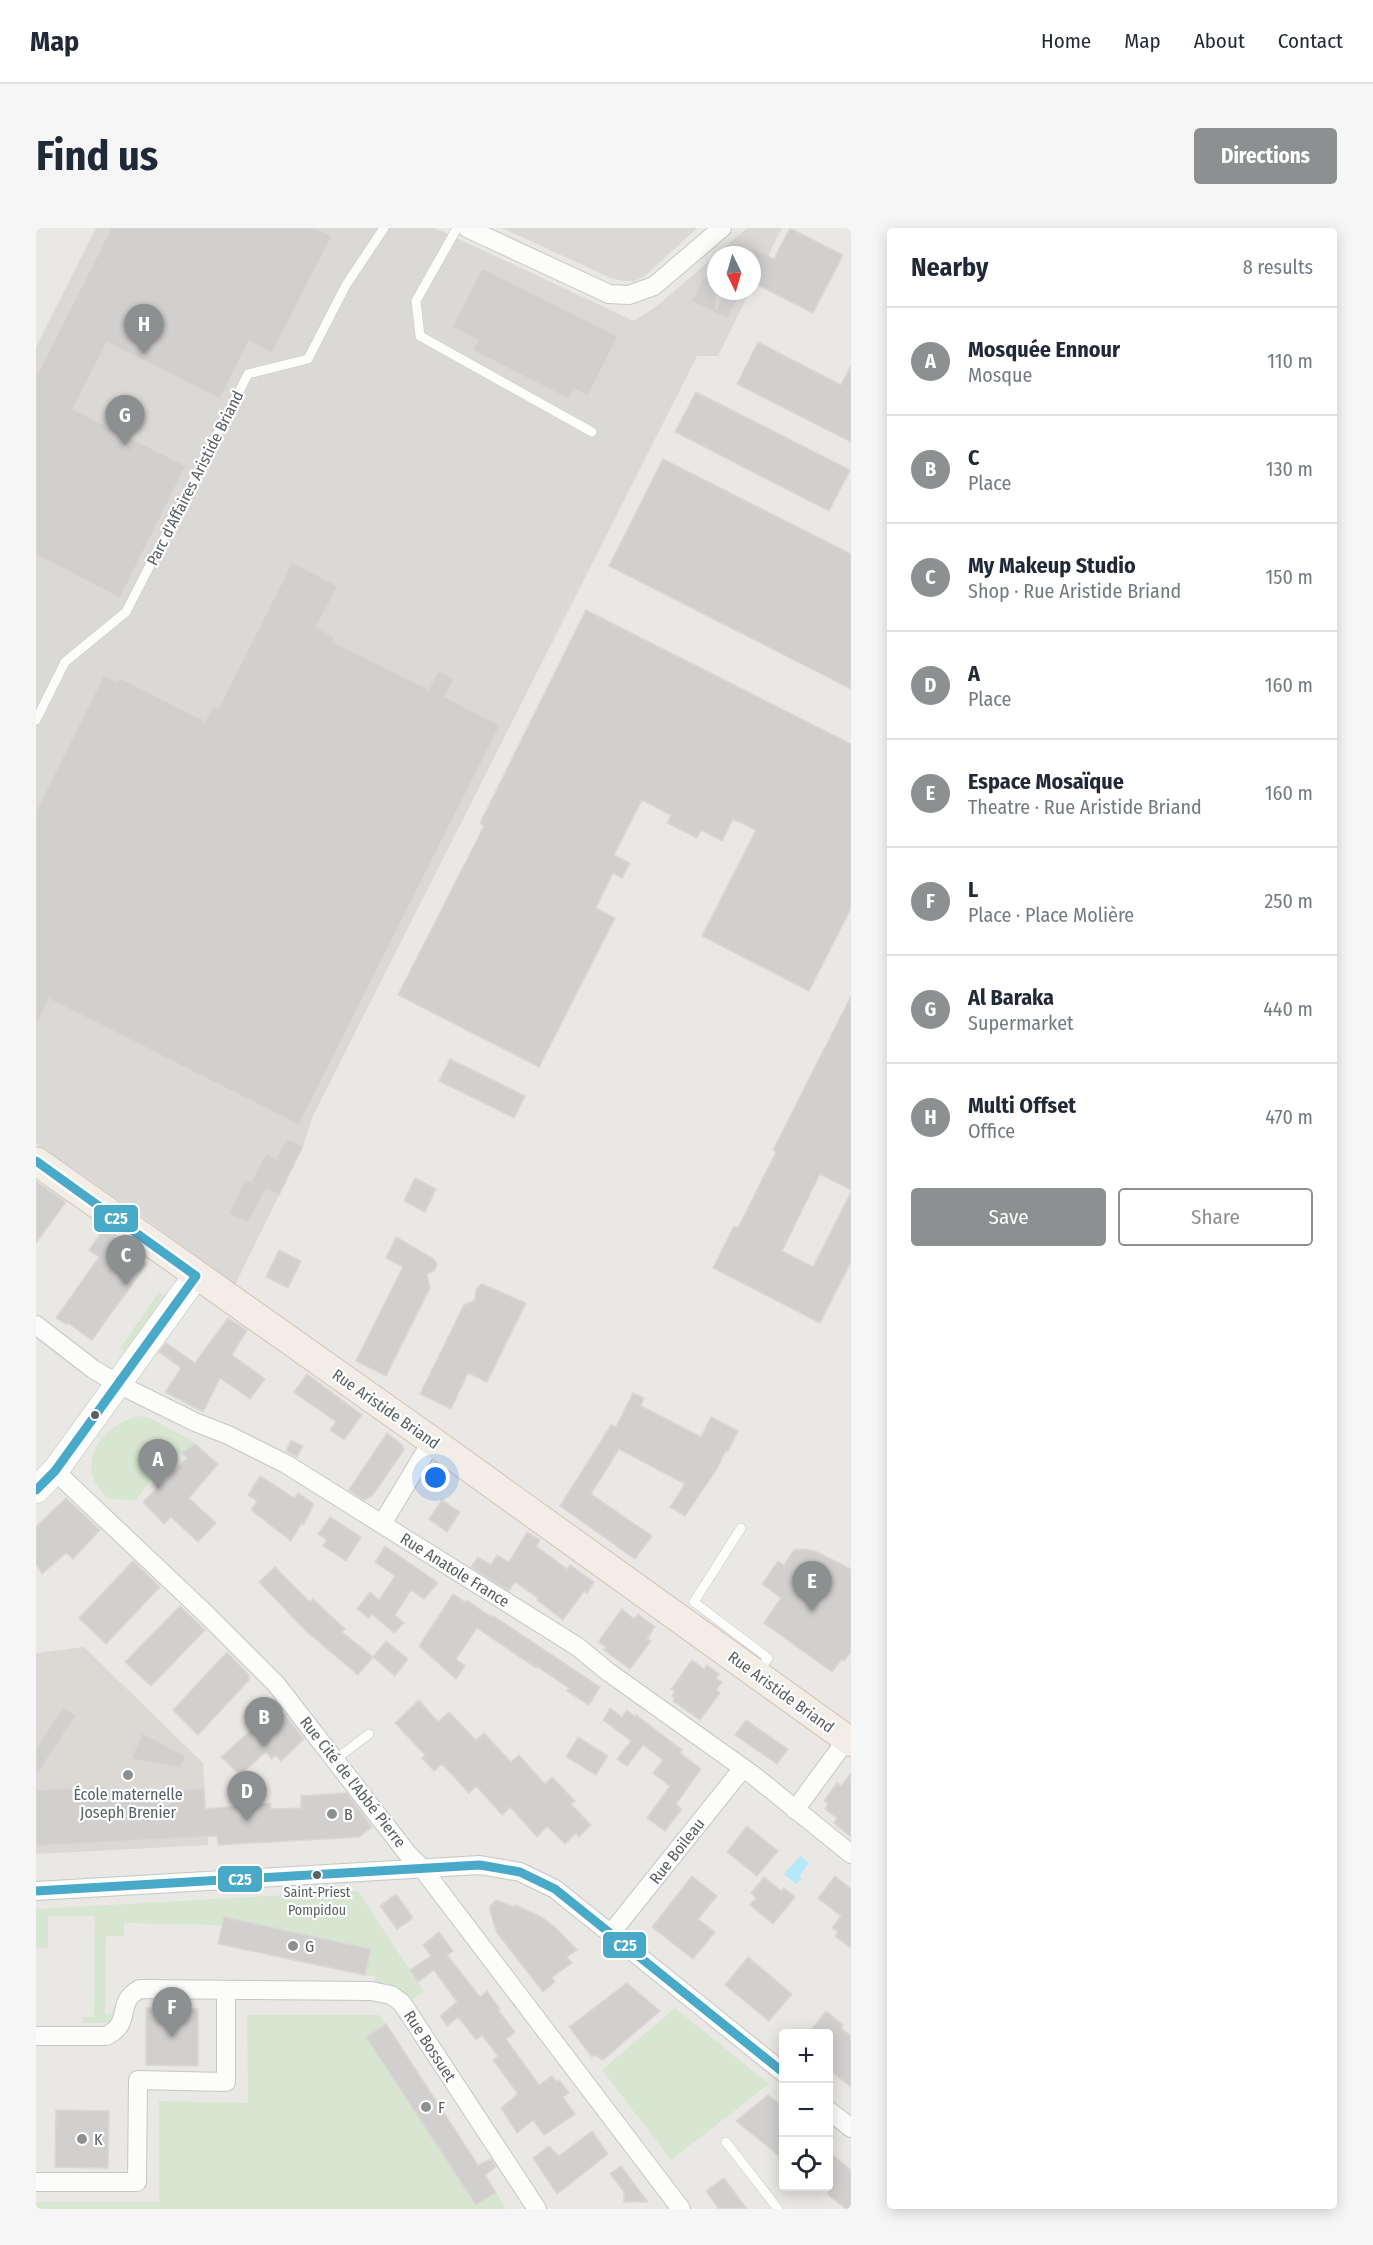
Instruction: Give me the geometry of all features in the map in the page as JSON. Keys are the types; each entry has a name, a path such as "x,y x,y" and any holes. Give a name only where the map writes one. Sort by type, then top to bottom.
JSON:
{"main road":[{"name":"Rue Aristide Briand","path":"36,1161 432,1441 849,1741"},
{"path":"36,1490 56,1471 196,1276"}],"street":[{"path":"467,228 609,294 629,295 654,286 722,228"},
{"name":"Rue Anatole France","path":"36,1325 93,1369 118,1384 286,1464 589,1654 607,1671 742,1768 851,1854"},
{"path":"382,1524 432,1441"},
{"name":"Rue Cité de l'Abbé Pierre","path":"56,1471 251,1657 276,1684 407,1853 422,1868 681,2209"},
{"path":"795,1810 849,1741"},
{"name":"Rue Boileau","path":"611,1933 742,1768"},
{"path":"36,1891 480,1865 520,1872 555,1889 779,2070"},
{"name":"Rue Bossuet","path":"36,2036 106,2036 116,2031 122,2022 126,2001 131,1993 140,1989 371,1991 391,1995 402,2003 537,2209"},
{"path":"36,2182 137,2182 138,2080 226,2082 226,1990"},
{"path":"833,2114 851,2128"}],"lane":[{"name":"Parc d'Affaires Aristide Briand","path":"36,720 65,662 126,612 248,374 308,359 346,285 384,228"},
{"path":"457,228 416,301 420,336 591,432"},
{"path":"741,1528 694,1602 768,1658 756,1674"},
{"path":"336,1759 369,1734"},
{"path":"726,2142 778,2209"}],"shaded area":[{"path":"96,228 435,228 634,321 658,305 707,263 707,300 746,300 718,356 697,356 313,1116 303,1146 235,1285 36,1143 36,347"},
{"path":"502,228 697,228 645,276 635,281 625,281 613,279"},
{"path":"747,228 782,228 761,270 761,246 726,246"},
{"path":"84,1647 203,1763 208,1845 36,1854 36,1653"}],"green space":[{"path":"159,1292 167,1298 129,1354 120,1348"},
{"path":"141,1416 152,1419 196,1443 163,1464 136,1500 109,1499 94,1480 91,1469 92,1457 102,1438 111,1430 120,1423"},
{"path":"358,1891 424,1992 409,2001 375,1985 375,1976 365,1975 370,1948 224,1917 222,1925 124,1923 124,1936 106,1936 105,2013 117,2014 113,2023 84,2023 82,2017 94,2017 95,1916 48,1916 48,1948 36,1947 36,1909"},
{"path":"675,2008 769,2084 671,2160 602,2070"},
{"path":"247,2015 379,2015 386,2024 366,2038 476,2205 496,2192 506,2209 36,2209 36,2202 159,2202 159,2101 248,2103"}],"water":[{"path":"800,1856 809,1863 800,1875 801,1880 796,1884 784,1874"}],"building":[{"path":"111,228 316,228 332,236 272,353 249,341 220,399 107,342 73,409 186,466 120,598 36,555 36,377"},
{"path":"790,228 843,255 813,313 761,287 761,252 774,259"},
{"path":"482,268 618,336 588,396 574,389 568,399 472,350 478,340 452,327"},
{"path":"705,276 707,277 707,300 716,300 716,310 721,300 737,300 727,319 691,301"},
{"path":"758,342 841,385 851,365 851,442 737,384"},
{"path":"696,392 850,470 829,511 675,432"},
{"path":"663,459 851,554 851,689 609,566"},
{"path":"292,562 338,586 316,627 335,637 333,642 429,689 438,671 454,679 445,697 500,725 299,1125 49,999 36,1025 36,811 104,675 118,682 120,678 205,721 213,706 218,709"},
{"path":"586,610 851,744 851,908 809,991 702,936 756,830 733,819 722,841 701,830 697,838 667,823 671,815 642,800 614,855 630,863 622,878 613,873 596,908 615,918 539,1067 398,995 484,826 480,823"},
{"path":"851,996 851,1190 820,1174 782,1251 813,1267 851,1192 851,1262 820,1323 713,1268 734,1226 738,1228 776,1152 773,1150"},
{"path":"450,1059 525,1096 514,1118 439,1081"},
{"path":"287,1138 303,1146 279,1195 266,1189 248,1223 229,1214 245,1179 251,1182 266,1153 276,1159"},
{"path":"415,1178 436,1189 425,1212 404,1201"},
{"path":"36,1181 66,1202 36,1243"},
{"path":"104,1229 133,1250 131,1253 147,1264 92,1340 68,1323 67,1325 56,1318 99,1257 89,1250"},
{"path":"396,1237 434,1259 437,1265 434,1271 427,1274 430,1288 386,1376 356,1361 403,1267 386,1258"},
{"path":"279,1250 301,1261 288,1288 266,1277"},
{"path":"482,1284 526,1303 487,1382 468,1373 451,1409 420,1394 464,1305 475,1300 476,1289"},
{"path":"228,1318 247,1330 232,1355 265,1379 250,1399 220,1378 203,1412 165,1392 181,1368 159,1352 166,1343 195,1363"},
{"path":"307,1374 362,1415 344,1440 330,1430 336,1422 294,1392"},
{"path":"633,1393 644,1398 641,1406 701,1437 711,1417 738,1431 717,1469 685,1516 670,1507 685,1484 619,1449 591,1494 652,1536 635,1559 560,1506 611,1425 616,1427"},
{"path":"387,1433 402,1445 404,1450 372,1496 364,1500 349,1490"},
{"path":"291,1440 303,1446 297,1457 286,1451"},
{"path":"195,1444 218,1464 189,1498 216,1523 198,1542 171,1517 164,1524 143,1502 187,1458 182,1453"},
{"path":"260,1476 294,1498 298,1493 314,1504 304,1524 302,1523 291,1541 251,1510 257,1501 248,1495"},
{"path":"66,1498 100,1530 73,1559 66,1553 42,1574 36,1564 36,1527"},
{"path":"442,1500 460,1512 447,1532 429,1519"},
{"path":"330,1517 361,1537 346,1561 323,1546 327,1540 318,1534"},
{"path":"527,1532 540,1540 536,1546 567,1569 570,1565 594,1582 587,1593 584,1591 563,1620 515,1582 509,1591 471,1567 478,1557 491,1565 497,1555 509,1562"},
{"path":"385,1546 438,1583 424,1599 411,1590 395,1615 404,1623 394,1633 372,1614 369,1618 357,1609 370,1592 379,1600 395,1576 375,1562"},
{"path":"794,1550 815,1551 851,1569 851,1652 832,1672 764,1623 781,1598 762,1584 778,1561 784,1565"},
{"path":"133,1561 160,1587 106,1644 79,1618"},
{"path":"275,1567 310,1602 313,1599 345,1629 342,1632 373,1657 358,1675 306,1631 259,1582"},
{"path":"453,1594 465,1602 467,1600 491,1617 492,1615 600,1687 589,1705 567,1691 569,1688 477,1628 456,1659 465,1666 456,1679 419,1646"},
{"path":"180,1606 205,1630 151,1686 125,1662"},
{"path":"622,1609 634,1619 638,1614 655,1627 647,1639 651,1641 630,1669 604,1650 606,1647 598,1642"},
{"path":"386,1641 408,1659 395,1676 373,1657"},
{"path":"227,1652 249,1675 249,1680 198,1735 173,1710"},
{"path":"692,1660 704,1669 707,1665 719,1674 716,1678 722,1682 716,1690 720,1693 700,1720 673,1701 675,1698 672,1696 675,1691 671,1689"},
{"path":"419,1700 438,1722 449,1712 476,1740 484,1733 511,1762 519,1755 545,1784 552,1777 575,1801 571,1804 591,1825 579,1837 576,1833 565,1844 547,1826 537,1837 510,1807 502,1815 476,1786 469,1793 442,1764 434,1771 422,1758 425,1755 395,1723"},
{"path":"278,1706 304,1739 281,1761 276,1755 272,1759 266,1752 240,1775 221,1757"},
{"path":"63,1707 76,1716 36,1776 36,1748"},
{"path":"610,1708 622,1717 627,1710 635,1717 636,1715 682,1750 680,1753 701,1769 676,1804 682,1809 665,1831 647,1818 670,1786 653,1773 663,1760 643,1745 627,1766 617,1759 631,1741 603,1720"},
{"path":"746,1720 788,1749 777,1764 735,1735"},
{"path":"142,1733 186,1756 180,1768 131,1759"},
{"path":"578,1737 608,1756 596,1775 566,1757"},
{"path":"851,1773 851,1837 834,1823 837,1818 825,1809 828,1804 824,1801 837,1783 841,1786"},
{"path":"107,1786 107,1791 169,1789 154,1818 186,1789 204,1788 205,1809 270,1803 271,1809 301,1808 301,1796 347,1793 372,1827 359,1837 218,1845 217,1836 36,1846 36,1790"},
{"path":"747,1826 778,1851 757,1876 727,1852"},
{"path":"692,1876 717,1896 698,1919 715,1932 693,1959 652,1927"},
{"path":"835,1876 851,1889 851,1948 835,1936 838,1932 832,1928 841,1916 818,1898"},
{"path":"764,1877 781,1891 784,1888 795,1897 773,1924 750,1905 756,1898 751,1893"},
{"path":"396,1894 413,1918 397,1929 380,1906"},
{"path":"496,1900 514,1907 516,1905 541,1917 555,1927 577,1950 567,1957 572,1963 552,1977 555,1982 543,1992 497,1933 490,1911 490,1906"},
{"name":"G","path":"224,1917 371,1949 365,1975 218,1944"},
{"path":"439,1932 453,1951 447,1955 480,1997 487,1991 500,2009 498,2010 515,2032 506,2039 539,2085 552,2076 557,2082 559,2080 569,2093 563,2097 575,2114 544,2135 533,2120 517,2133 501,2108 518,2094 493,2060 498,2056 482,2035 476,2040 458,2017 447,2026 440,2016 457,2002 434,1970 418,1982 410,1970 431,1956 423,1945"},
{"path":"748,1957 792,1994 769,2021 725,1985"},
{"path":"627,1983 660,2011 603,2060 595,2055 592,2057 569,2027"},
{"path":"146,2008 198,2009 198,2066 146,2065"},
{"path":"826,2011 843,2025 841,2028 851,2036 851,2087 833,2073 833,2029 812,2029"},
{"name":"F","path":"386,2024 478,2165 491,2159 496,2167 485,2175 496,2192 476,2205 366,2037"},
{"path":"768,2095 779,2104 779,2156 736,2121"},
{"name":"K","path":"56,2110 109,2111 108,2168 55,2167"},
{"path":"592,2131 608,2154 557,2194 533,2158 549,2146 559,2156"},
{"path":"833,2155 851,2170 851,2209 846,2209 828,2195 828,2191 833,2191"},
{"path":"621,2166 648,2202 624,2202 624,2192 610,2174"},
{"path":"724,2178 747,2209 719,2209 706,2191"}],"transit line":[{"name":"C25","path":"36,1161 196,1276"},
{"name":"C25","path":"36,1490 55,1471 196,1276"},
{"name":"C25","path":"36,1891 480,1865 520,1872 555,1889 779,2069"}],"place":[{"name":"Multi Offset","path":"144,354"},
{"name":"Al Baraka","path":"125,445"},
{"name":"My Makeup Studio","path":"126,1285"},
{"name":"Mosquée Ennour","path":"158,1489"},
{"name":"Espace Mosaïque","path":"812,1611"},
{"name":"C","path":"264,1747"},
{"name":"École maternelle Joseph Brenier","path":"128,1775"},
{"name":"B","path":"332,1814"},
{"name":"A","path":"247,1821"},
{"name":"Saint-Priest Pompidou","path":"317,1875"},
{"name":"G","path":"293,1946"},
{"name":"L","path":"172,2037"},
{"name":"F","path":"426,2107"},
{"name":"K","path":"82,2139"}]}
